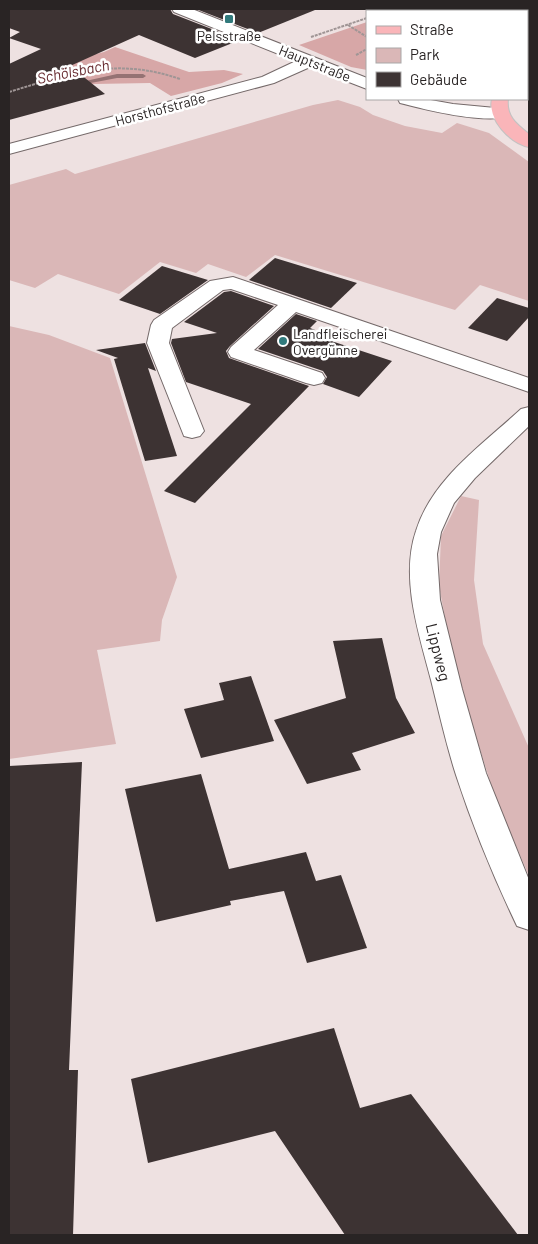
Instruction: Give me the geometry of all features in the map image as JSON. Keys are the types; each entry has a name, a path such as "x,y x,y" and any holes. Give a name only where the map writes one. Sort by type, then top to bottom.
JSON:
{"main road":[{"path":"500,106 513,131 529,142"}],"street":[{"name":"Hauptstraße","path":"179,9 366,84"},
{"name":"Horsthofstraße","path":"9,149 268,80 309,61"},
{"path":"409,100 462,112 500,106"},
{"path":"192,431 158,343 162,324 217,285 232,283 529,385"},
{"path":"292,304 238,352 314,378"},
{"name":"Lippweg","path":"529,414 464,475 435,513 426,538 424,568 430,620 471,773 501,854 529,916"}],"path":[{"path":"278,48 366,18"},
{"path":"347,24 366,36"},
{"path":"9,92 77,73 129,66 165,73 193,85 211,96"}],"green space":[{"path":"338,100 405,126 442,133 457,123 489,133 529,162 529,301 480,285 455,310 275,255 246,277 208,264 196,273 160,262 119,294 58,274 35,288 9,280 9,185 66,169 75,174 313,105"},
{"path":"9,326 49,335 110,358 177,577 162,620 160,641 97,650 116,744 9,759"},
{"path":"461,496 479,500 474,580 483,644 529,748 529,876 495,797 455,670 439,586 441,536"}],"shaded area":[{"path":"366,22 366,70 351,67 299,45"},
{"path":"115,47 189,72 224,70 243,74 222,83 171,96 150,83 94,84 9,105 9,80 71,60 104,52"}],"building":[{"path":"9,9 170,9 173,14 240,40 195,58 139,35 70,66 105,94 9,120 9,64 41,49 9,38 20,32 9,28"},
{"path":"196,9 315,9 315,10 258,33"},
{"path":"275,258 357,283 331,308 249,280"},
{"path":"162,266 208,280 160,314 119,300"},
{"path":"231,291 274,306 230,346 226,351 229,358 309,386 195,503 164,491 251,404 186,382 171,343 172,339 217,333 184,322 224,292"},
{"path":"497,298 529,308 529,317 507,341 468,328"},
{"path":"296,314 317,321 310,328 315,330 310,334 392,361 359,397 323,384 327,377 323,371 258,349"},
{"path":"145,343 156,371 148,368 177,456 145,461 114,359 118,358 96,350"},
{"path":"382,638 396,698 415,733 352,753 361,770 307,784 274,720 346,698 333,641"},
{"path":"251,676 274,741 201,758 184,709 224,700 219,683"},
{"path":"82,762 69,1070 78,1070 73,1235 9,1235 9,766"},
{"path":"201,774 229,869 306,852 316,881 341,875 367,948 307,963 284,891 230,901 231,905 156,922 125,789"},
{"path":"334,1028 360,1108 411,1094 518,1235 345,1235 275,1131 148,1163 131,1079"}],"waterway":[{"name":"Schölsbach","path":"75,84 117,76 143,76"}],"place":[{"name":"Pelsstraße","path":"229,19"},
{"name":"Landfleischerei Overgünne","path":"283,341"}]}
